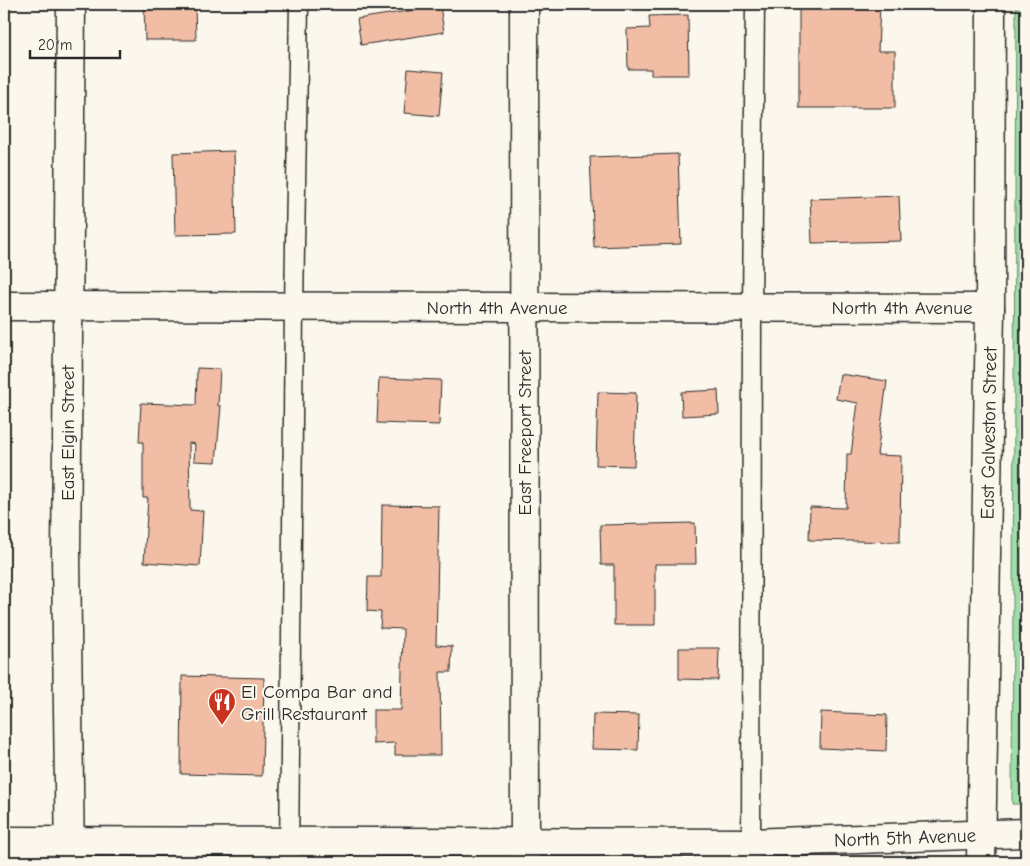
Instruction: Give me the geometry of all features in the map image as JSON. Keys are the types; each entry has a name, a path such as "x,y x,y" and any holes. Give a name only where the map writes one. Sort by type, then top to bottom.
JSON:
{"street":[{"name":"East Elgin Street","path":"70,852 66,555 71,4"},
{"name":"East Freeport Street","path":"524,4 524,853"},
{"name":"East Galveston Street","path":"981,862 990,308 991,4"},
{"name":"North 4th Avenue","path":"4,306 990,308"},
{"name":"North 5th Avenue","path":"4,841 70,852 751,853 980,834 1026,834"}],"lane":[{"path":"289,853 299,4"},
{"path":"751,853 752,307 755,4"}],"green space":[{"path":"1016,4 1026,4 1026,804 1012,804"}],"building":[{"path":"144,4 195,4 196,40 145,40"},
{"path":"799,4 880,4 878,51 895,51 895,108 799,108"},
{"path":"440,6 444,32 361,45 357,19"},
{"path":"688,15 689,75 651,75 651,69 628,69 627,29 650,28 649,16"},
{"path":"408,69 443,72 439,116 404,113"},
{"path":"234,151 236,234 175,235 173,153"},
{"path":"678,154 681,244 594,247 590,157"},
{"path":"899,196 901,241 812,243 810,199"},
{"path":"197,368 220,369 218,406 221,406 216,462 194,461 195,444 189,443 190,510 203,511 200,566 144,562 148,498 143,498 143,442 139,442 141,403 196,405"},
{"path":"840,374 887,381 877,455 901,456 900,542 809,540 810,507 846,508 847,454 851,454 858,403 836,399"},
{"path":"379,378 441,380 439,425 377,423"},
{"path":"718,390 719,414 682,416 681,392"},
{"path":"598,392 636,393 634,466 596,465"},
{"path":"382,505 439,506 436,645 452,646 451,672 440,672 441,755 395,755 395,743 373,744 373,710 401,710 403,629 380,628 381,612 367,611 368,577 381,577"},
{"path":"695,523 696,564 655,564 655,625 614,625 614,565 601,565 600,525"},
{"path":"679,648 719,648 718,680 679,679"},
{"name":"El Compa Bar and Grill Restaurant","path":"182,676 264,678 262,776 181,774"},
{"path":"821,712 887,715 886,751 820,748"},
{"path":"593,714 639,715 638,750 592,749"}],"place":[{"name":"El Compa Bar and Grill Restaurant","path":"222,726"}]}
